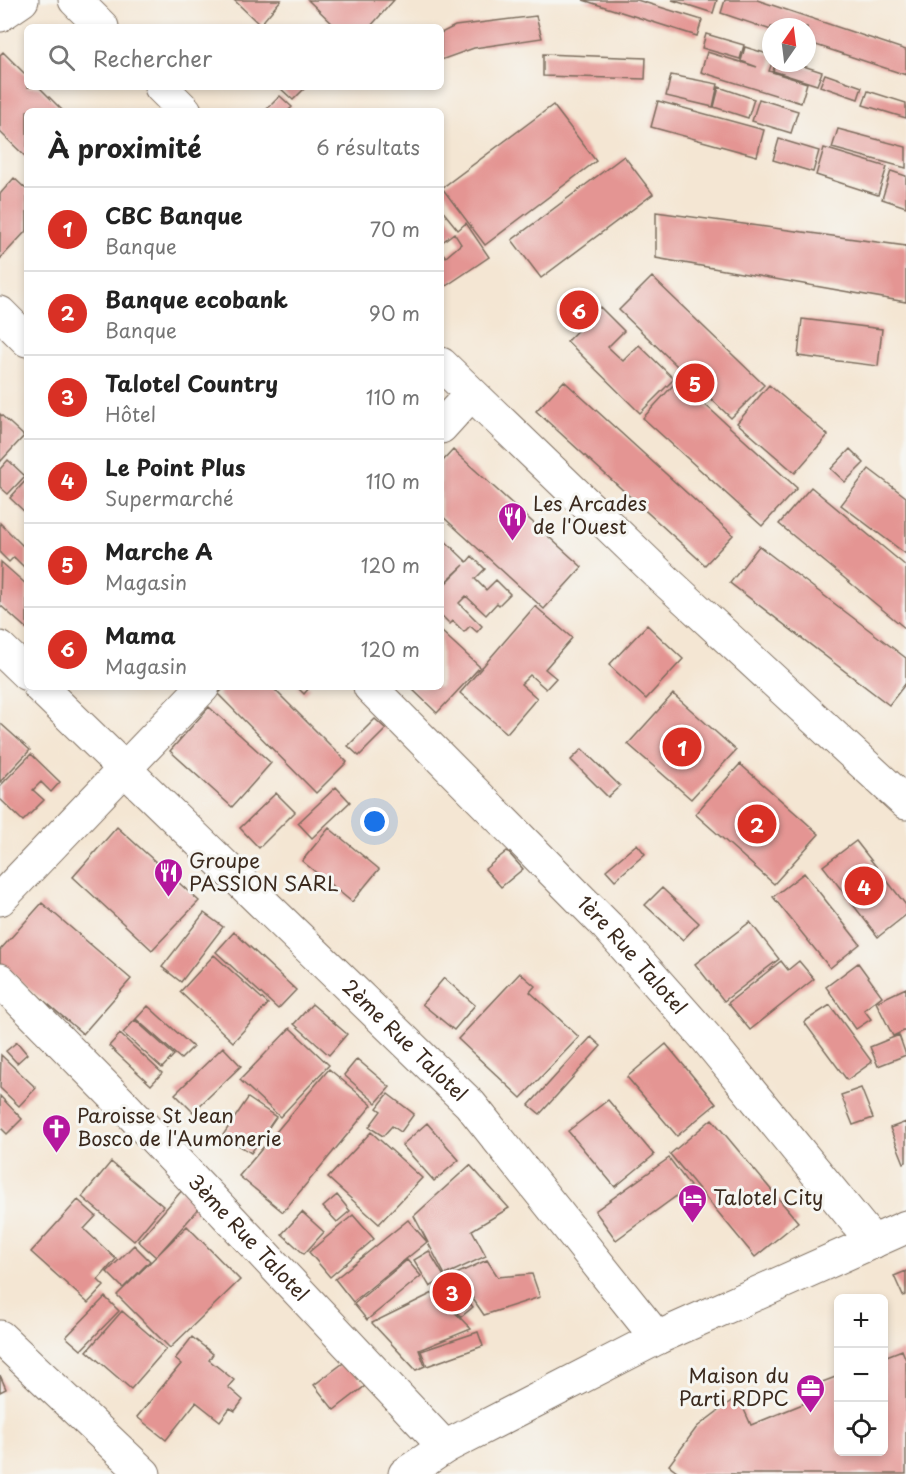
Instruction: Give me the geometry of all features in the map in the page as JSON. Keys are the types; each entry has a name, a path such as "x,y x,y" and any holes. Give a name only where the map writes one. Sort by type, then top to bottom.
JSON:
{"main road":[{"path":"0,15 22,0"},
{"path":"75,0 99,24"},
{"path":"164,90 182,108"},
{"path":"0,313 24,337"},
{"path":"444,367 665,580 906,802"},
{"path":"444,424 471,394"},
{"path":"0,648 24,671"},
{"name":"2ème Rue Talotel","path":"43,690 470,1104 657,1338"},
{"path":"0,899 200,690"},
{"name":"1ère Rue Talotel","path":"373,690 607,926 706,1039 873,1242"},
{"name":"3ème Rue Talotel","path":"0,980 125,1107 445,1447"},
{"path":"405,1474 445,1447 657,1338 906,1227"},
{"path":"0,1337 143,1474"}],"building":[{"path":"234,0 281,0 259,24"},
{"path":"308,0 394,0 373,24 333,24"},
{"path":"583,0 637,0 702,20 697,36"},
{"path":"672,0 717,0 713,13"},
{"path":"725,0 757,0 811,18 762,18 762,27 721,13"},
{"path":"536,16 542,38 474,48 444,59 444,32 455,26"},
{"path":"816,20 906,50 906,75 816,45"},
{"path":"706,34 744,45 740,59 702,48"},
{"path":"745,47 762,52 762,72 772,72 807,83 801,103 701,72 707,52 757,67 741,61"},
{"path":"3,52 24,73 24,90 42,90 60,108 24,108 24,155 0,132 0,55"},
{"path":"543,54 646,58 645,79 543,76"},
{"path":"816,70 822,72 817,85 776,72 816,72"},
{"path":"825,74 862,87 858,99 820,86"},
{"path":"671,75 718,84 713,107 666,96"},
{"path":"719,87 754,99 748,118 714,107"},
{"path":"282,90 303,90 293,100"},
{"path":"868,91 906,103 906,118 863,105"},
{"path":"280,96 292,107 291,108 268,108"},
{"path":"759,99 798,111 791,133 752,121"},
{"path":"658,101 764,130 757,156 651,127"},
{"path":"553,105 596,161 485,245 444,191 444,187"},
{"path":"838,129 906,147 906,168 832,148"},
{"path":"779,139 819,151 813,172 773,160"},
{"path":"824,148 887,167 878,195 816,175"},
{"path":"624,156 653,194 541,278 512,240"},
{"path":"891,171 906,176 906,207 882,199"},
{"path":"14,178 24,187 24,233 0,259 0,194"},
{"path":"656,212 906,246 906,302 656,258"},
{"path":"444,213 458,230 466,223 489,257 446,286 444,283 444,255 446,257 461,244 454,233 444,241"},
{"path":"652,277 764,385 731,418 619,310"},
{"path":"600,307 624,331 608,347 623,361 639,345 674,379 640,413 567,341"},
{"path":"802,319 882,329 878,366 798,356"},
{"path":"678,380 797,488 762,526 643,418"},
{"path":"564,381 733,535 705,565 536,411"},
{"path":"769,385 828,435 795,473 737,423"},
{"path":"0,414 24,436 0,462"},
{"path":"850,449 864,463 845,482 831,469"},
{"name":"Les Arcades de l'Ouest","path":"453,450 582,567 544,609 444,518 444,460"},
{"path":"8,460 24,475 8,494 0,487 0,469"},
{"path":"869,469 906,497 906,554 841,505"},
{"path":"24,482 24,511 10,498"},
{"path":"811,487 906,566 906,629 779,524"},
{"path":"0,523 24,547 24,567 14,557 9,562 0,553"},
{"path":"444,540 467,562 472,556 485,569 475,579 486,590 496,580 510,594 486,615 466,596 459,603 482,626 477,632 470,626 464,632 453,621 450,624 444,618 444,585 464,565 444,583"},
{"path":"759,546 906,658 906,683 889,705 730,583"},
{"path":"1,562 24,582 24,626 0,605"},
{"path":"535,606 572,638 545,669 556,678 546,689 530,675 521,684 537,698 507,733 460,693"},
{"path":"647,625 683,659 646,699 609,665"},
{"path":"444,634 480,667 437,713 413,690 444,690"},
{"path":"222,690 275,690 347,762 316,793 218,694"},
{"path":"673,694 736,750 691,799 628,744"},
{"path":"209,707 271,763 232,807 170,751"},
{"path":"375,719 386,729 359,756 348,746"},
{"path":"0,723 30,750 0,782"},
{"path":"582,749 620,786 608,797 571,760"},
{"path":"31,754 60,782 51,792 41,782 33,790 44,800 23,821 0,799 0,786"},
{"path":"740,764 819,834 774,884 695,814"},
{"path":"336,787 350,802 312,838 298,823"},
{"path":"276,793 295,812 259,848 240,828"},
{"path":"117,827 199,901 152,950 73,877"},
{"path":"329,828 379,869 352,902 302,861"},
{"path":"856,841 906,905 906,915 878,937 823,866"},
{"path":"637,844 645,854 615,880 606,870"},
{"path":"507,851 523,869 501,887 485,869"},
{"path":"804,873 860,944 830,968 773,897"},
{"path":"662,888 699,923 683,940 645,905"},
{"path":"42,903 131,979 83,1034 0,963 0,950"},
{"path":"204,913 223,927 181,982 162,967"},
{"path":"750,922 779,959 724,1001 695,964"},
{"path":"234,932 296,990 278,1009 216,952"},
{"path":"214,955 268,1004 233,1042 180,992"},
{"path":"781,961 788,970 799,961 814,979 750,1030 728,1003"},
{"path":"858,963 882,996 864,1010 871,1019 856,1029 826,987"},
{"path":"520,973 535,986 530,992 579,1037 521,1098 458,1039"},
{"path":"444,978 475,1005 454,1030 422,1004"},
{"path":"906,988 906,1030 893,1036 876,1002"},
{"path":"312,1004 347,1034 329,1055 294,1024"},
{"path":"830,1005 872,1062 847,1080 804,1022"},
{"path":"148,1006 193,1047 181,1059 136,1019"},
{"path":"135,1020 174,1055 162,1068 123,1033"},
{"path":"290,1028 329,1065 280,1117 240,1080"},
{"path":"120,1034 162,1073 151,1085 109,1046"},
{"path":"899,1035 906,1055 878,1066 870,1047"},
{"path":"591,1037 601,1046 540,1114 529,1105"},
{"path":"17,1042 27,1054 17,1063 6,1051"},
{"path":"666,1044 716,1104 677,1136 627,1077"},
{"path":"223,1047 241,1066 193,1112 175,1094"},
{"path":"1,1055 36,1088 19,1106 0,1088"},
{"path":"357,1059 390,1087 376,1103 344,1075"},
{"path":"329,1069 372,1105 283,1212 239,1176"},
{"path":"861,1088 873,1118 853,1125 841,1095"},
{"path":"388,1094 414,1114 401,1132 392,1126 383,1136 369,1127 381,1111 377,1108"},
{"path":"0,1096 22,1119 7,1134 0,1127"},
{"path":"248,1098 276,1117 251,1153 223,1135"},
{"path":"608,1100 654,1155 615,1187 568,1131"},
{"path":"712,1119 798,1222 755,1257 670,1154"},
{"path":"906,1122 906,1162 904,1163 890,1128"},
{"path":"427,1123 459,1160 434,1181 402,1145"},
{"path":"371,1132 422,1178 379,1224 328,1178"},
{"path":"669,1158 690,1186 616,1240 595,1211"},
{"path":"111,1162 163,1206 134,1241 82,1197"},
{"path":"470,1165 509,1208 472,1230 486,1256 445,1275 414,1216"},
{"path":"184,1188 203,1204 156,1257 138,1241"},
{"path":"337,1195 350,1211 337,1222 323,1207"},
{"path":"78,1200 96,1216 84,1229 116,1259 98,1280 104,1286 88,1303 31,1252"},
{"path":"302,1212 324,1232 304,1254 282,1234"},
{"path":"353,1215 374,1239 330,1277 309,1252"},
{"path":"408,1220 427,1242 353,1302 335,1279"},
{"path":"187,1226 240,1280 170,1348 117,1295"},
{"path":"134,1245 150,1261 123,1288 107,1272"},
{"path":"429,1251 445,1278 430,1287 414,1260"},
{"path":"407,1260 421,1276 367,1320 354,1304"},
{"path":"487,1260 498,1277 532,1274 540,1297 484,1315 456,1274"},
{"path":"906,1271 906,1295 903,1296 894,1276"},
{"path":"450,1280 473,1307 461,1317 438,1290"},
{"path":"435,1292 471,1329 419,1350 425,1366 416,1370 372,1323"},
{"path":"105,1297 119,1311 81,1350 66,1337"},
{"path":"122,1311 166,1349 131,1389 87,1351"},
{"path":"478,1332 483,1346 427,1366 421,1351"},
{"path":"192,1337 213,1354 209,1360 234,1380 228,1387 243,1400 235,1411 230,1408 220,1421 196,1402 166,1440 137,1417 181,1364 175,1359"},
{"name":"Maison du Parti RDPC","path":"902,1350 906,1360 906,1474 681,1474 669,1465 697,1427 738,1396 751,1425 810,1401 804,1389 834,1378 834,1456 888,1456 888,1355"},
{"path":"346,1361 365,1386 334,1410 314,1385"},
{"path":"0,1375 6,1389 0,1392"}],"place":[{"name":"Mama","path":"579,310"},
{"name":"Marche A","path":"695,383"},
{"name":"Les Arcades de l'Ouest","path":"512,542"},
{"name":"CBC Banque","path":"682,747"},
{"name":"Banque ecobank","path":"757,824"},
{"name":"Le Point Plus","path":"864,886"},
{"name":"Groupe PASSION SARL","path":"168,898"},
{"name":"Paroisse St Jean Bosco de l'Aumonerie","path":"56,1154"},
{"name":"Talotel City","path":"692,1224"},
{"name":"Talotel Country","path":"452,1292"},
{"name":"Maison du Parti RDPC","path":"810,1414"}]}
